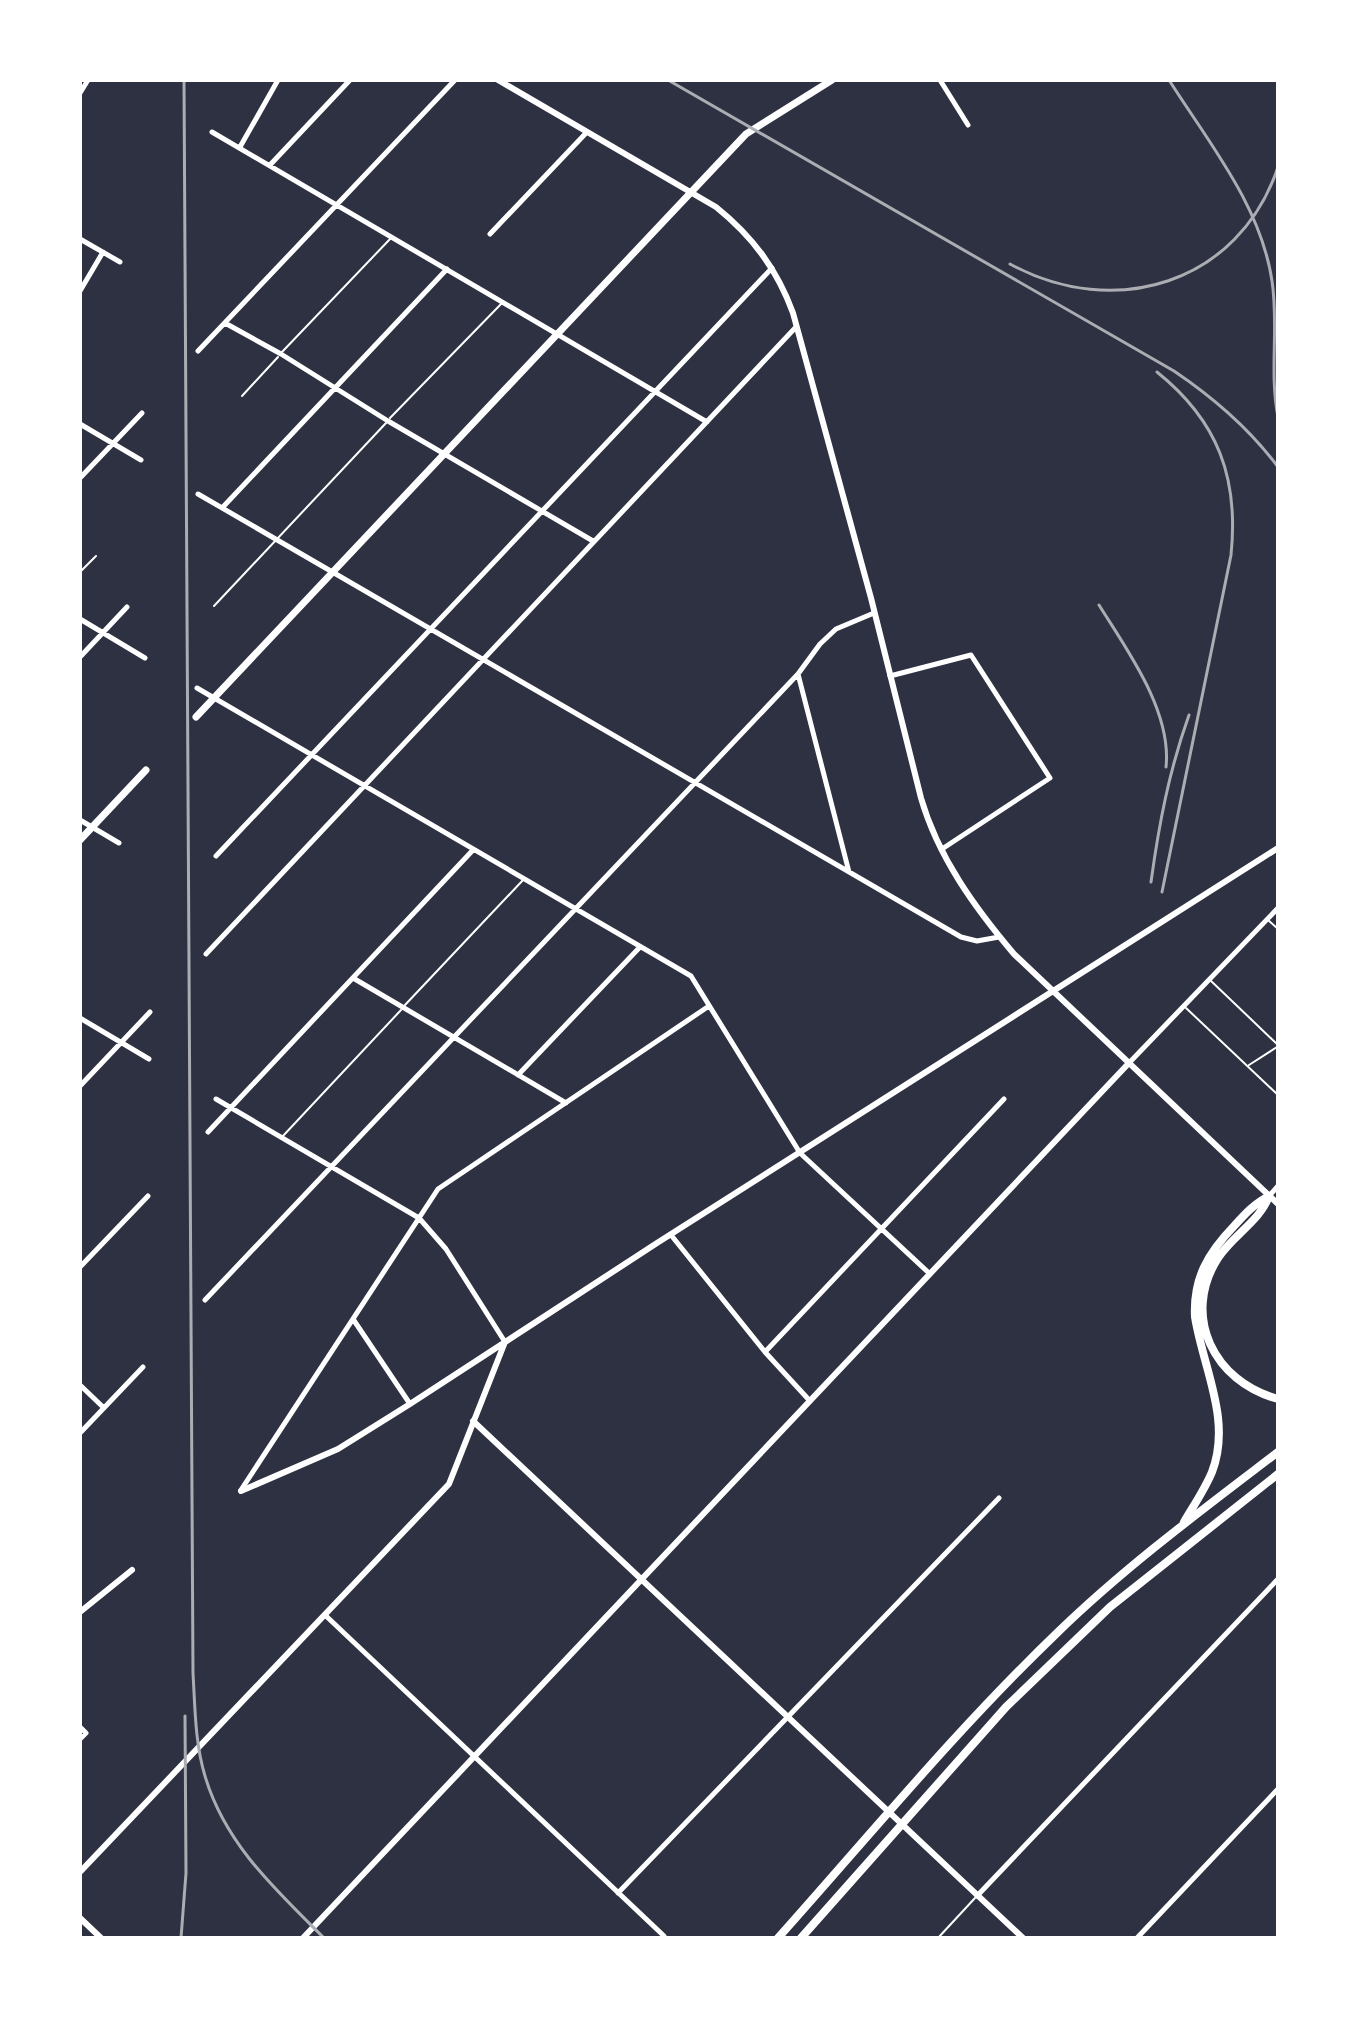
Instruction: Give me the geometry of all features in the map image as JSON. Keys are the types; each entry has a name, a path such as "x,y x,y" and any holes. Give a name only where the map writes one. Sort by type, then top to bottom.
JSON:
{"highway":[{"path":"1269,1196 1264,1209 1226,1246 1217,1260 1206,1283 1202,1308 1207,1333 1221,1364 1250,1388 1278,1399"},
{"path":"1182,1526 1212,1471 1220,1432 1195,1317 1194,1302 1199,1276 1211,1251 1222,1238 1257,1202 1269,1196"},
{"path":"778,1938 910,1784 980,1709 1097,1595 1278,1452"},
{"path":"801,1938 1006,1707 1110,1607 1278,1474"}],"main road":[{"path":"196,717 746,134 832,80"},
{"path":"80,840 146,770"}],"street":[{"path":"80,93 88,80"},
{"path":"240,147 278,80"},
{"path":"270,165 350,80"},
{"path":"198,351 455,80"},
{"path":"498,80 692,192 747,234 772,268 785,293 796,327 926,815 942,849 964,889 999,937 1128,1064 1278,1204"},
{"path":"940,80 968,125"},
{"path":"212,132 707,422"},
{"path":"490,234 587,132"},
{"path":"80,239 120,262"},
{"path":"80,291 103,252"},
{"path":"216,856 772,268"},
{"path":"222,508 447,269"},
{"path":"225,323 593,541"},
{"path":"206,954 796,327"},
{"path":"80,478 142,413"},
{"path":"80,424 141,460"},
{"path":"198,494 694,784 970,941 999,937"},
{"path":"80,657 127,607"},
{"path":"205,1300 798,674 820,644 836,629 874,613"},
{"path":"80,619 145,658"},
{"path":"890,676 971,655 1050,778 942,849"},
{"path":"798,674 849,873"},
{"path":"197,688 691,976 800,1153 930,1274"},
{"path":"80,820 119,843"},
{"path":"241,1491 338,1449 1278,848"},
{"path":"208,1132 473,850"},
{"path":"303,1938 1278,908"},
{"path":"518,1075 640,947"},
{"path":"353,978 566,1103"},
{"path":"241,1491 438,1189 709,1006"},
{"path":"80,1086 150,1012"},
{"path":"80,1018 149,1059"},
{"path":"216,1099 419,1218 446,1249 505,1342"},
{"path":"765,1352 1004,1099"},
{"path":"1269,1196 1278,1186"},
{"path":"80,1267 148,1196"},
{"path":"671,1235 765,1352 810,1401"},
{"path":"353,1319 410,1404"},
{"path":"80,1872 449,1484 505,1342"},
{"path":"80,1433 143,1367"},
{"path":"80,1385 104,1408"},
{"path":"473,1421 1023,1938"},
{"path":"618,1893 999,1498"},
{"path":"80,1612 132,1570"},
{"path":"977,1896 1278,1579"},
{"path":"325,1615 664,1936"},
{"path":"80,1727 86,1733 80,1739"},
{"path":"1137,1938 1278,1789"},
{"path":"80,1918 101,1938"}],"lane":[{"path":"242,396 392,237"},
{"path":"214,606 503,302"},
{"path":"80,572 96,556"},
{"path":"282,1138 524,879"},
{"path":"1267,919 1278,929"},
{"path":"1210,980 1278,1046 1247,1066"},
{"path":"1185,1007 1278,1095"},
{"path":"938,1938 977,1896"}],"railway":[{"path":"184,80 193,1673 196,1725 205,1776 225,1823 254,1864 324,1938"},
{"path":"668,80 1174,371 1230,414 1278,467"},
{"path":"1169,80 1231,176 1257,227 1266,253 1274,298 1274,383 1278,417"},
{"path":"1010,264 1050,281 1090,289 1130,289 1168,281 1203,264 1234,240 1260,207 1278,167"},
{"path":"1157,372 1195,410 1220,453 1227,476 1233,527 1231,555 1162,892"},
{"path":"1099,605 1134,661 1155,703 1166,746 1166,767"},
{"path":"1151,882 1166,798 1189,715"},
{"path":"181,1938 186,1873 185,1716"}]}
